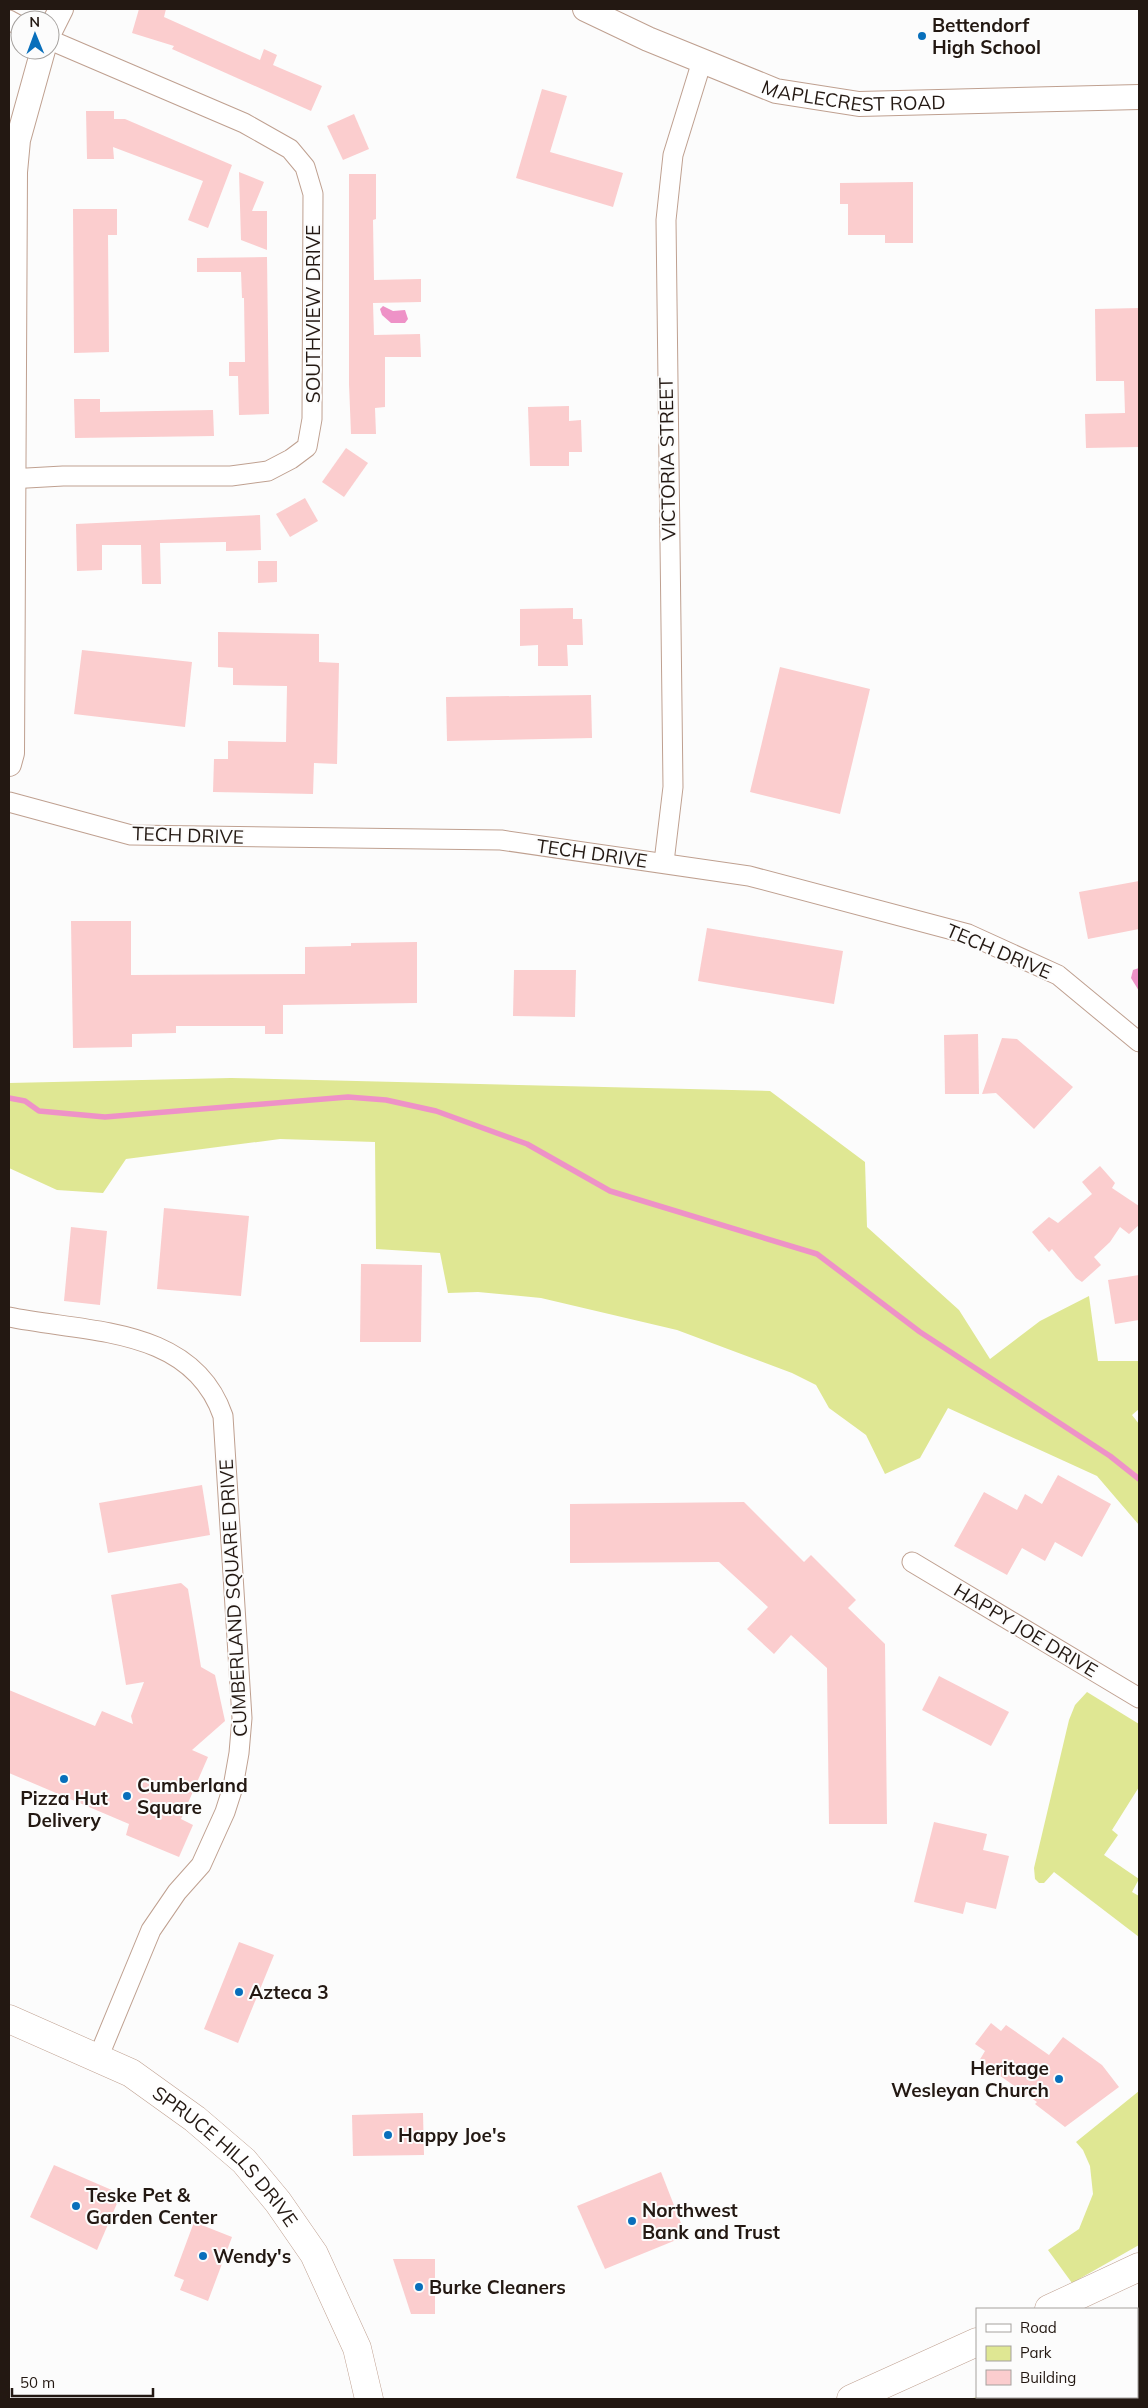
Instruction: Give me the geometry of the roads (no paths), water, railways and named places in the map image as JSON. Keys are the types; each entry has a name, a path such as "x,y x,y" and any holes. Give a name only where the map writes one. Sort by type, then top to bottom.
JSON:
{"main road":[{"name":"SPRUCE HILLS DRIVE","path":"9,2019 130,2073 216,2135 244,2161 278,2202 314,2254 357,2348 369,2399"},
{"path":"1051,2308 1139,2267"},
{"path":"851,2399 976,2342"}],"street":[{"name":"MAPLECREST ROAD","path":"585,9 702,61 776,91 859,104 1139,97"},
{"name":"SOUTHVIEW DRIVE","path":"11,478 63,476 231,476 268,471 291,459 306,448 312,419 313,194 305,167 290,149 244,123 60,44"},
{"path":"9,764 12,753 11,478 15,172 18,140 40,60"},
{"name":"VICTORIA STREET","path":"664,862 673,787 666,220 672,154 702,61"},
{"name":"TECH DRIVE","path":"9,802 131,836 493,840 664,862 749,876 968,934 1058,975 1139,1042"},
{"name":"CUMBERLAND SQUARE DRIVE","path":"9,1317 117,1335 161,1347 175,1354 197,1372 216,1395 223,1416 242,1718 239,1753 233,1787 225,1812 201,1864 176,1892 151,1930 98,2058"},
{"name":"HAPPY JOE DRIVE","path":"912,1562 1139,1698"}],"waterway":[{"path":"9,1098 25,1101 39,1111 105,1117 348,1097 386,1100 436,1111 527,1144 610,1191 817,1254 920,1332 1110,1456 1139,1479"}],"place":[{"name":"Bettendorf High School","path":"922,36"},
{"name":"Pizza Hut Delivery","path":"64,1779"},
{"name":"Cumberland Square","path":"127,1796"},
{"name":"Azteca 3","path":"239,1992"},
{"name":"Heritage Wesleyan Church","path":"1059,2079"},
{"name":"Happy Joe's","path":"388,2135"},
{"name":"Teske Pet & Garden Center","path":"76,2206"},
{"name":"Northwest Bank and Trust","path":"632,2221"},
{"name":"Wendy's","path":"203,2256"},
{"name":"Burke Cleaners","path":"419,2287"}]}
